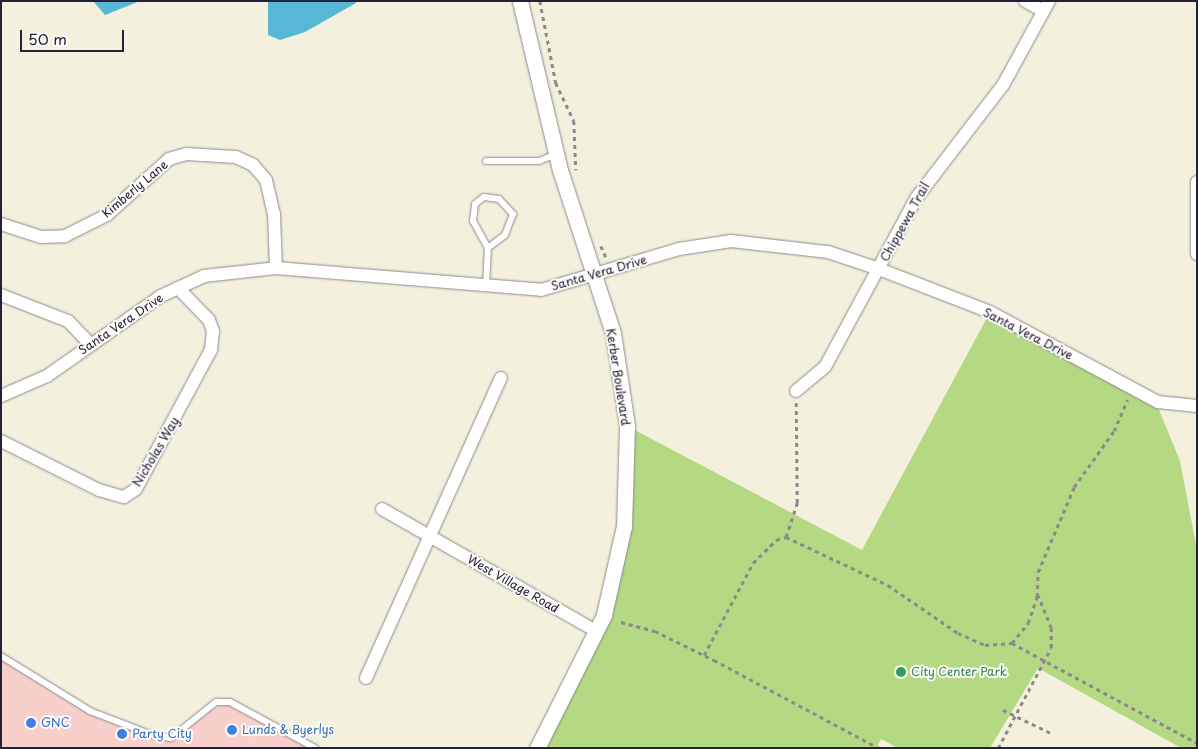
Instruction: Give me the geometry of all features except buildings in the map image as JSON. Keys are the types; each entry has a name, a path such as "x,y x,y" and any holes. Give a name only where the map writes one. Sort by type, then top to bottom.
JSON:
{"street":[{"name":"Kerber Boulevard","path":"520,1 556,154 596,274 613,333 627,426 624,526 596,631 538,748"},
{"path":"1026,1 1046,6"},
{"name":"Chippewa Trail","path":"796,391 825,367 916,197 1004,85 1046,6"},
{"name":"Kimberly Lane","path":"1,224 41,237 65,236 107,215 169,159 186,154 236,157 253,165 266,180 274,214 276,268"},
{"path":"1197,182 1197,254"},
{"name":"Santa Vera Drive","path":"1,396 46,376 90,344 178,288 204,276 276,268 541,290 679,249 731,241 828,252 879,269 990,312 1158,402 1197,406"},
{"name":"Nicholas Way","path":"1,441 100,490 124,497 136,489 211,350 213,331 209,320 178,288"},
{"path":"1,295 68,322 90,344"},
{"path":"366,678 502,378"},
{"name":"West Village Road","path":"382,509 596,631"}],"lane":[{"path":"486,161 539,162 556,154"},
{"path":"486,285 488,248 473,221 475,204 484,197 499,199 513,214 505,235 488,248"},
{"path":"1,656 90,711 150,734 171,738 216,702 230,702 315,748"}],"path":[{"path":"540,1 556,83 574,121 578,175"},
{"path":"597,237 612,270"},
{"path":"1012,643 1028,623 1037,592 1038,572 1074,487 1114,431 1132,388"},
{"path":"786,537 797,503 796,391"},
{"path":"704,655 754,563 776,540 786,537 888,585 958,633 985,645 1012,643 1197,743"},
{"path":"998,748 1046,661 1051,628 1037,592"},
{"path":"621,622 655,631 879,748"},
{"path":"1003,710 1053,734"}],"shaded area":[{"path":"1,656 90,711 171,738 205,712 230,702 314,748 1,748"}],"green space":[{"name":"City Center Park","path":"990,312 1155,400 1180,461 1197,550 1197,748 1181,748 1038,668 990,748 898,748 881,739 876,748 537,748 596,631 624,526 627,426 862,550"}],"water":[{"path":"93,1 140,1 105,15"},
{"path":"268,1 356,1 356,3 305,32 280,40 268,35"}],"place":[{"name":"City Center Park","path":"901,672"},
{"name":"GNC","path":"31,723"},
{"name":"Lunds & Byerlys","path":"232,730"},
{"name":"Party City","path":"122,734"}]}
